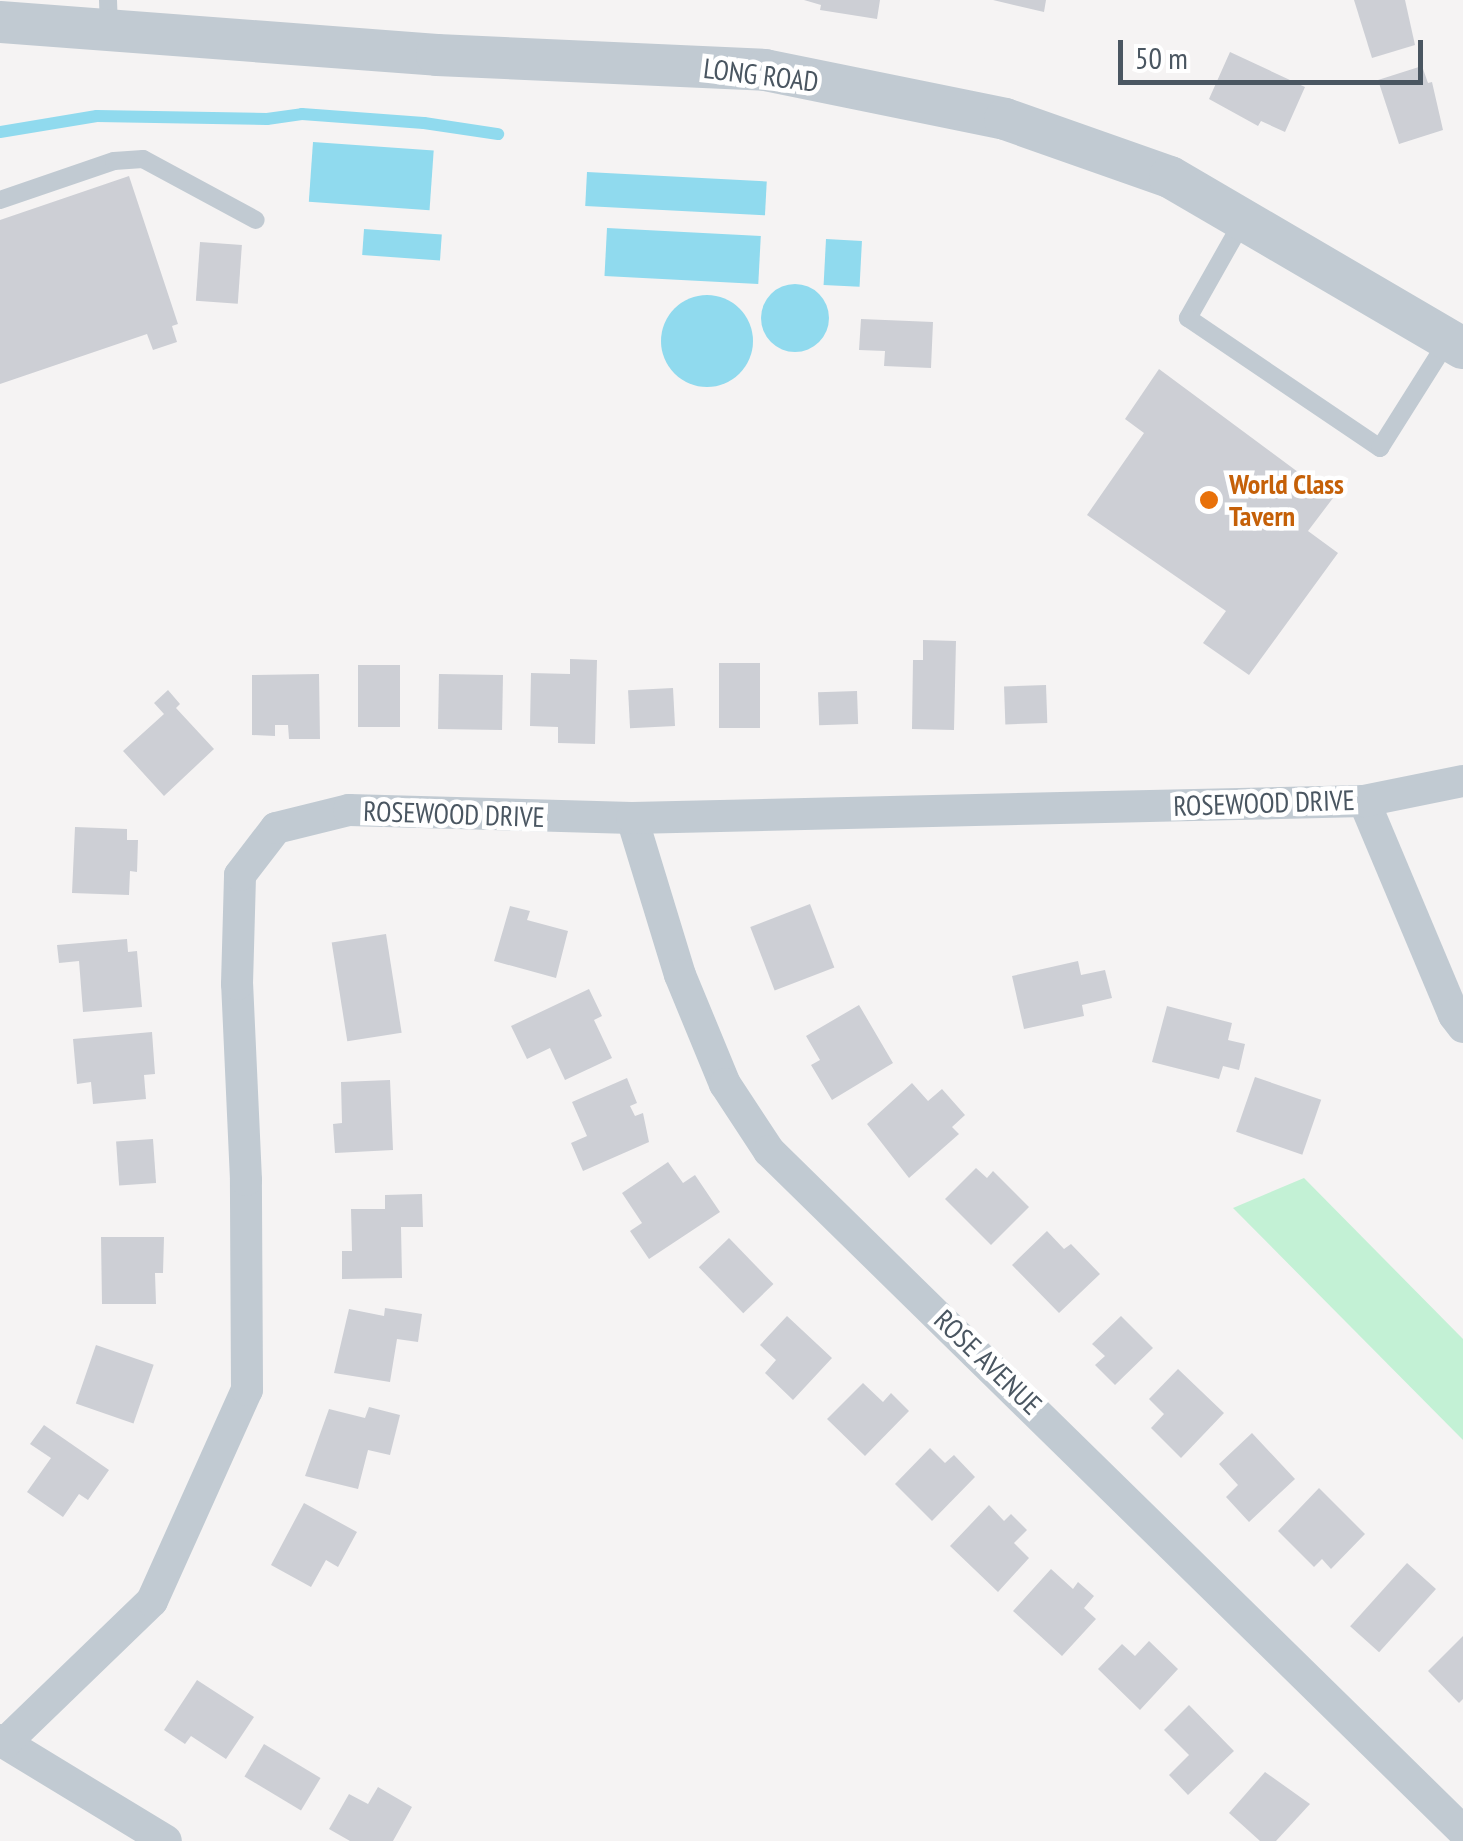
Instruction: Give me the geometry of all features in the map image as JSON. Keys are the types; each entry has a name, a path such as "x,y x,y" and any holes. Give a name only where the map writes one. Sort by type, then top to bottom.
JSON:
{"street":[{"name":"LONG ROAD","path":"0,22 109,15 437,55 765,70 1005,119 1170,177 1456,344"},
{"name":"ROSEWOOD DRIVE","path":"2,1742 152,1601 247,1390 246,1180 237,984 240,876 276,828 349,810 632,818 1364,801 1463,781"},
{"path":"1364,801 1454,1016 1463,1027"},
{"name":"ROSE AVENUE","path":"632,818 680,974 724,1084 769,1151 1463,1830"},
{"path":"2,1742 166,1841"}],"lane":[{"path":"0,200 114,160 143,158 256,220"},
{"path":"1244,218 1188,318 1380,448 1419,386 1456,344"}],"green space":[{"path":"1304,1178 1463,1339 1463,1440 1233,1208"}],"water":[{"path":"313,142 434,150 430,210 309,202"},
{"path":"587,172 767,181 765,215 585,206"},
{"path":"607,228 761,236 758,284 604,276"},
{"path":"364,229 442,234 440,260 362,255"},
{"path":"826,239 862,241 860,287 824,285"},
{"path":"795,284 819,294 829,318 819,342 795,352 771,342 761,318 771,294"},
{"path":"707,295 724,299 739,309 749,324 753,341 749,358 739,373 724,383 707,387 690,383 675,373 665,358 661,341 665,324 675,309 690,299"}],"building":[{"path":"804,0 880,0 877,19 820,10 821,5"},
{"path":"993,0 1046,0 1044,12"},
{"path":"1354,0 1405,0 1415,45 1372,58"},
{"path":"1230,52 1305,87 1285,132 1261,121 1258,126 1209,99"},
{"path":"1422,66 1428,83 1432,82 1443,130 1399,144 1378,80"},
{"path":"129,176 178,324 172,326 177,342 153,350 147,334 0,384 0,220"},
{"path":"200,242 242,245 238,304 196,301"},
{"path":"861,319 933,322 931,368 884,366 885,351 859,350"},
{"path":"1159,369 1333,498 1308,531 1338,553 1249,675 1203,643 1226,611 1087,515 1144,433 1125,419"},
{"path":"923,640 956,641 954,730 912,729 913,660 923,660"},
{"path":"570,659 597,660 595,744 558,743 558,727 530,726 531,673 570,674"},
{"path":"719,663 760,663 760,728 719,728"},
{"path":"358,665 400,665 400,727 358,727"},
{"path":"319,674 320,739 289,739 288,725 275,725 275,736 252,735 252,675"},
{"path":"439,674 503,675 502,730 438,729"},
{"path":"1046,685 1047,723 1005,724 1004,686"},
{"path":"673,688 675,726 630,728 628,690"},
{"path":"168,690 180,704 176,708 214,749 164,796 123,751 164,714 154,703"},
{"path":"857,691 858,724 819,725 818,692"},
{"path":"75,827 127,829 127,840 138,840 137,872 130,871 129,895 72,893"},
{"path":"810,904 834,967 775,990 750,927"},
{"path":"510,906 530,911 527,920 568,931 556,978 494,961"},
{"path":"386,934 402,1033 347,1041 332,943"},
{"path":"127,939 128,952 137,951 142,1007 83,1012 79,961 59,963 57,945"},
{"path":"1078,961 1081,975 1105,970 1112,998 1082,1005 1084,1016 1024,1029 1012,976"},
{"path":"589,989 602,1016 594,1020 612,1058 565,1080 550,1048 527,1059 511,1026"},
{"path":"859,1005 893,1063 832,1100 811,1065 820,1060 806,1036"},
{"path":"1167,1006 1232,1023 1228,1040 1245,1044 1239,1070 1223,1066 1219,1079 1152,1062"},
{"path":"152,1032 155,1074 144,1075 146,1099 93,1104 91,1082 77,1084 73,1039"},
{"path":"1255,1077 1321,1100 1302,1155 1236,1132"},
{"path":"627,1078 637,1103 630,1106 635,1116 643,1113 649,1142 583,1171 571,1143 587,1136 572,1102"},
{"path":"390,1080 393,1150 335,1153 333,1124 342,1123 341,1082"},
{"path":"912,1083 928,1101 942,1089 965,1115 952,1127 959,1134 909,1178 867,1124"},
{"path":"153,1139 156,1183 119,1185 116,1142"},
{"path":"668,1162 683,1183 695,1175 720,1212 649,1259 630,1231 642,1223 622,1193"},
{"path":"976,1168 987,1178 993,1171 1029,1207 991,1245 945,1199"},
{"path":"422,1194 423,1227 401,1227 402,1278 342,1279 342,1251 352,1251 351,1209 385,1209 385,1195"},
{"path":"1047,1231 1064,1249 1071,1244 1100,1274 1059,1313 1012,1265"},
{"path":"101,1237 164,1237 163,1273 155,1273 156,1304 102,1304"},
{"path":"729,1238 773,1284 743,1313 699,1267"},
{"path":"385,1308 422,1314 418,1342 397,1339 390,1382 334,1373 349,1309 384,1316"},
{"path":"787,1316 832,1358 793,1400 765,1373 776,1360 760,1345"},
{"path":"1121,1316 1153,1348 1115,1385 1095,1365 1105,1356 1092,1344"},
{"path":"96,1345 154,1365 133,1423 76,1404"},
{"path":"1178,1369 1224,1413 1181,1458 1151,1428 1164,1414 1149,1399"},
{"path":"863,1383 883,1402 891,1393 909,1411 865,1456 827,1419"},
{"path":"369,1407 400,1415 390,1455 368,1450 358,1489 305,1476 329,1409 365,1418"},
{"path":"44,1425 109,1470 88,1500 79,1494 63,1517 27,1492 51,1458 30,1444"},
{"path":"1252,1433 1295,1479 1249,1522 1226,1497 1238,1485 1219,1464"},
{"path":"930,1448 945,1463 954,1455 975,1477 932,1521 895,1484"},
{"path":"1319,1488 1365,1534 1331,1569 1322,1559 1314,1567 1278,1531"},
{"path":"304,1503 357,1532 338,1567 326,1560 311,1587 271,1565"},
{"path":"989,1505 1004,1521 1011,1514 1027,1530 1014,1543 1029,1558 998,1592 950,1546"},
{"path":"1407,1563 1436,1589 1379,1652 1350,1626"},
{"path":"1051,1569 1073,1589 1078,1582 1094,1596 1084,1608 1096,1619 1062,1656 1013,1611"},
{"path":"1463,1636 1463,1699 1459,1703 1428,1671"},
{"path":"1149,1641 1178,1669 1140,1710 1098,1669 1122,1644 1135,1656"},
{"path":"197,1680 254,1717 226,1759 191,1736 185,1744 164,1730"},
{"path":"1189,1705 1234,1751 1188,1795 1169,1775 1189,1755 1164,1730"},
{"path":"264,1744 321,1778 301,1811 244,1777"},
{"path":"1265,1772 1310,1804 1276,1841 1260,1841 1229,1813"},
{"path":"378,1787 412,1807 393,1841 350,1841 329,1829 349,1794 368,1804"}],"waterway":[{"path":"0,132 97,116 267,119 302,114 424,123 498,134"}],"place":[{"name":"World Class Tavern","path":"1209,500"}]}
